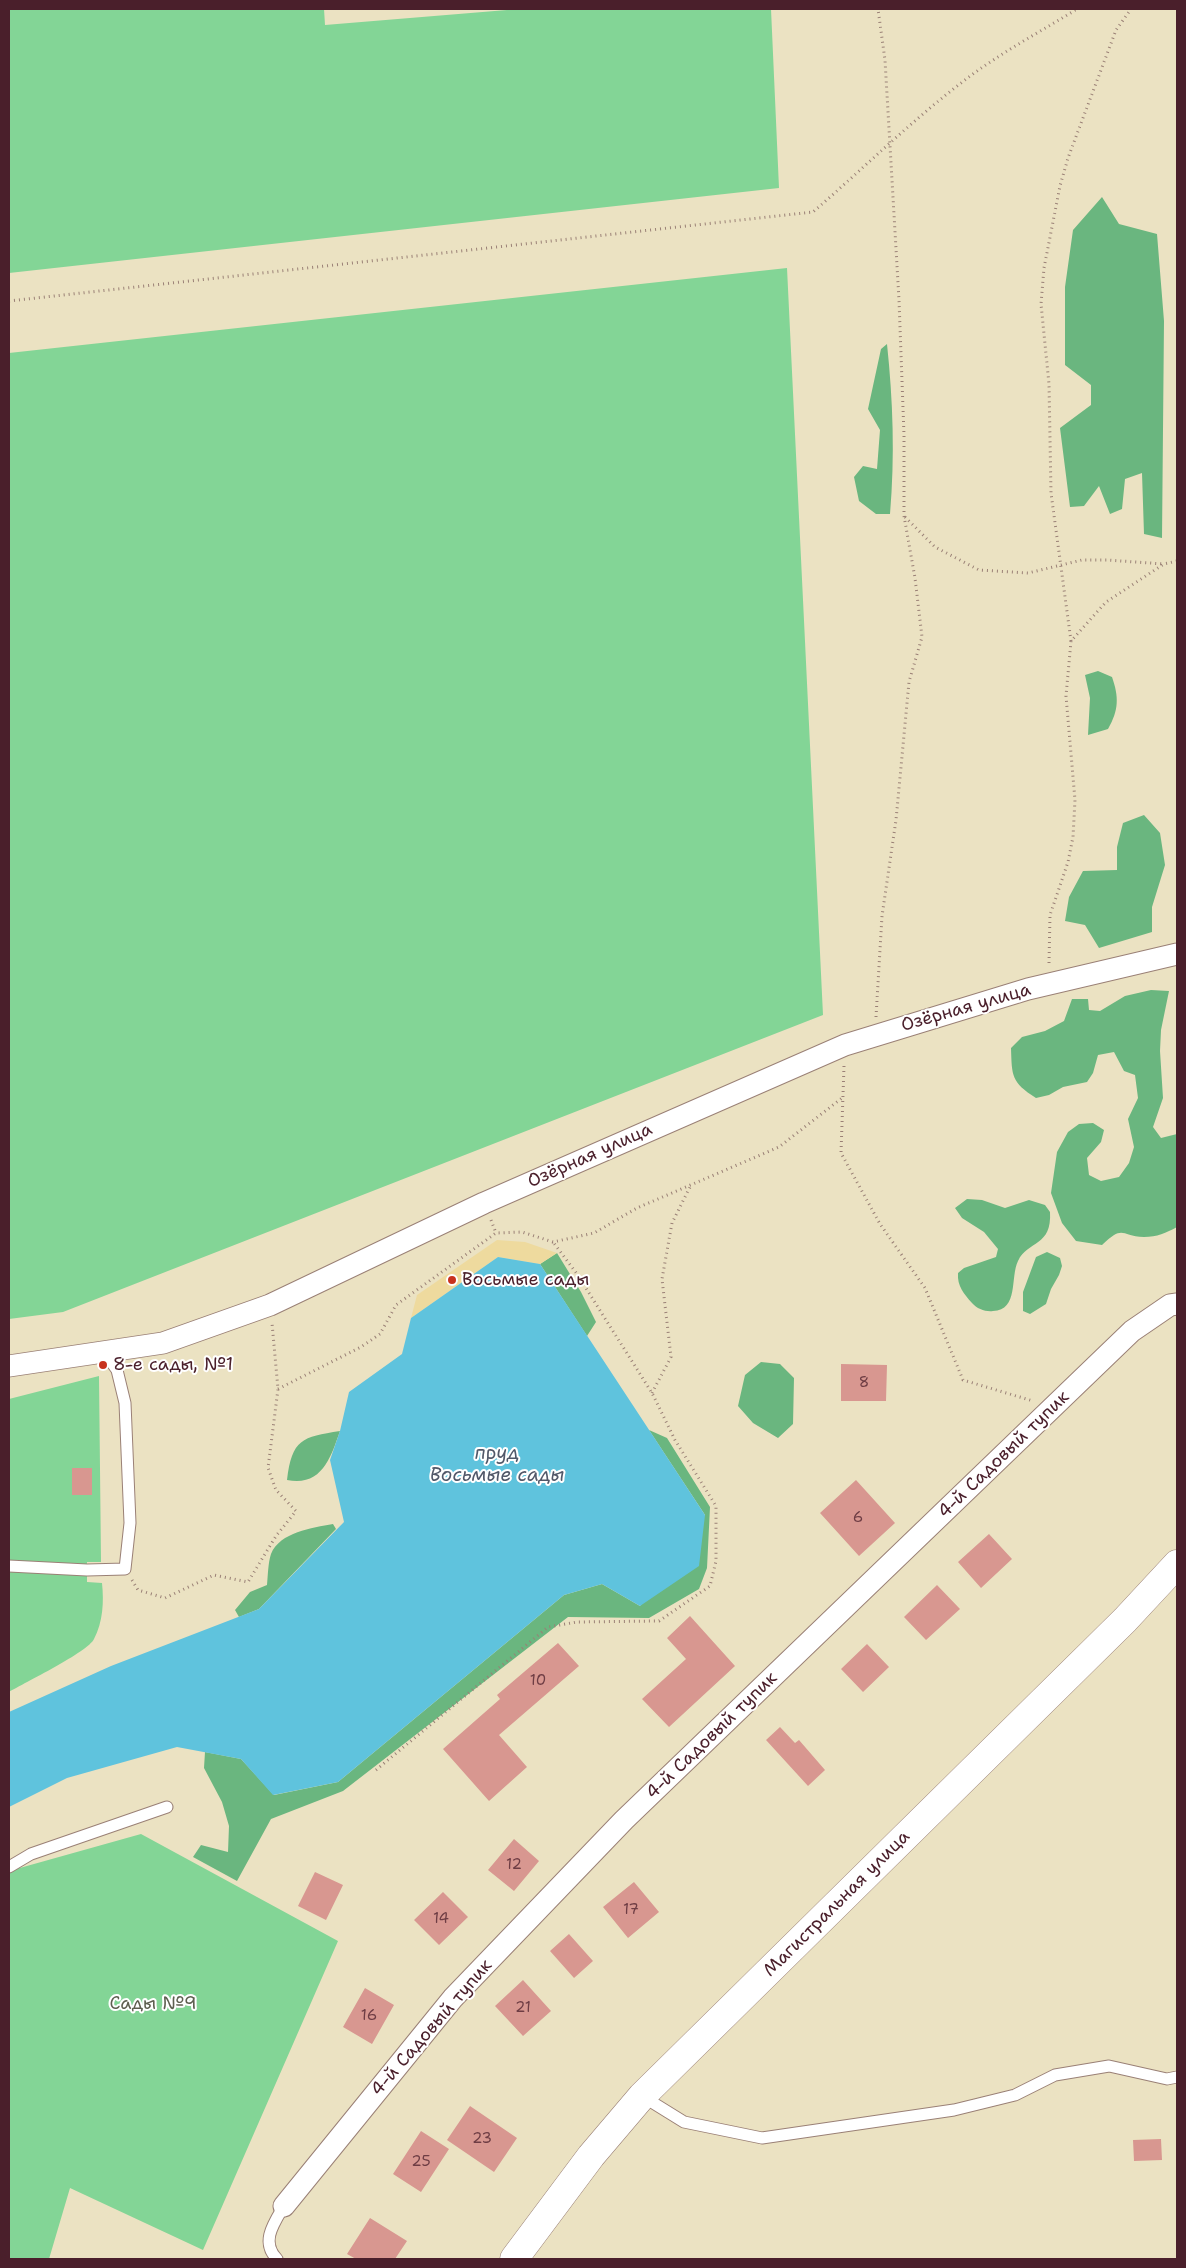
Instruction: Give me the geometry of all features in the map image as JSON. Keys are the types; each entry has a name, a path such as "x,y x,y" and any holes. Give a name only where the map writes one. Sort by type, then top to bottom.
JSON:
{"street":[{"name":"Озёрная улица","path":"9,1366 163,1344 270,1305 484,1203 845,1045 1028,989 1177,954"},
{"name":"4-й Садовый тупик","path":"284,2206 453,1998 610,1834 1132,1331 1170,1305 1177,1304"},
{"name":"Магистральная улица","path":"514,2259 590,2156 642,2096 1125,1620 1177,1564"}],"lane":[{"path":"9,1566 87,1570 125,1568 130,1522 125,1403 117,1370 104,1352"},
{"path":"9,1867 31,1854 167,1807"},
{"path":"642,2096 684,2122 762,2138 857,2126 954,2110 1015,2095 1055,2075 1109,2066 1167,2079 1177,2077"},
{"path":"277,2259 272,2254 269,2232 284,2206"}],"path":[{"path":"874,1035 882,916 896,820 909,682 922,638 916,578 904,516 904,435 890,142 878,9"},
{"path":"9,300 813,212 871,162 890,142 966,79 1077,9"},
{"path":"1028,989 1050,962 1050,915 1068,862 1073,837 1075,800 1066,696 1071,640 1051,493 1049,384 1041,304 1044,268 1060,186 1068,158 1116,30 1131,9"},
{"path":"904,516 935,547 979,570 1028,573 1082,560 1164,564 1177,561"},
{"path":"1071,640 1106,602 1164,564"},
{"path":"845,1045 841,1153 880,1224 925,1288 963,1380 1053,1407"},
{"path":"278,1389 361,1347 380,1334 396,1305 496,1233 522,1232 553,1242 594,1234 637,1208 779,1147 842,1098"},
{"path":"652,1394 671,1356 662,1279 672,1223 691,1186"},
{"path":"376,1770 548,1627 577,1622 659,1621 710,1586 716,1562 716,1506 675,1440 652,1394 577,1274 553,1242"},
{"path":"125,1568 138,1590 165,1598 214,1575 248,1582 276,1536 296,1511 276,1490 268,1468 278,1389 270,1305"}],"green space":[{"path":"9,9 324,9 325,25 519,9 771,9 779,188 9,273"},
{"path":"1102,197 1119,224 1157,234 1164,321 1162,538 1144,534 1142,473 1125,479 1122,509 1110,514 1099,486 1084,506 1070,507 1060,428 1091,405 1091,385 1065,365 1065,287 1073,230"},
{"path":"787,268 823,1015 63,1312 9,1319 9,353"},
{"path":"887,344 893,429 892,492 890,514 876,514 859,501 854,477 863,466 877,469 880,430 868,409 881,349"},
{"path":"1098,671 1112,677 1117,703 1108,729 1088,735 1090,698 1085,675"},
{"path":"1144,815 1160,833 1165,865 1152,907 1152,932 1099,948 1085,925 1065,921 1069,897 1083,871 1117,870 1117,847 1123,823"},
{"path":"1151,990 1169,991 1161,1030 1160,1051 1163,1098 1153,1127 1161,1138 1177,1134 1177,1227 1149,1237 1119,1233 1102,1245 1076,1241 1062,1223 1051,1193 1057,1152 1068,1132 1079,1124 1093,1123 1104,1130 1101,1142 1087,1158 1089,1175 1101,1181 1119,1177 1129,1163 1134,1147 1128,1119 1138,1098 1135,1075 1124,1071 1114,1052 1098,1055 1093,1073 1087,1082 1063,1087 1049,1095 1036,1098 1017,1083 1014,1078 1011,1048 1022,1037 1045,1031 1064,1021 1072,999 1088,999 1089,1010 1100,1011 1125,996"},
{"path":"967,1199 982,1200 1005,1208 1029,1200 1045,1205 1050,1212 1050,1223 1047,1231 1038,1242 1022,1254 1018,1261 1010,1299 1007,1305 1001,1309 987,1311 976,1307 960,1286 958,1273 964,1268 996,1257 998,1249 984,1232 962,1218 955,1208"},
{"path":"1047,1252 1060,1258 1062,1266 1046,1304 1030,1314 1023,1311 1023,1292 1036,1257"},
{"path":"557,1253 581,1292 596,1322 587,1336 540,1264"},
{"path":"761,1362 780,1364 794,1378 793,1424 778,1438 753,1423 738,1406 745,1375"},
{"path":"99,1376 101,1562 87,1562 87,1582 102,1583 103,1605 101,1619 94,1639 89,1645 55,1667 9,1692 9,1399"},
{"path":"649,1430 667,1438 710,1507 707,1568 699,1589 649,1618 568,1617 343,1791 271,1819 237,1881 193,1857 201,1845 228,1852 229,1826 222,1802 204,1768 205,1752 241,1759 274,1795 338,1782 564,1595 602,1584 640,1606 705,1515"},
{"path":"340,1431 329,1460 317,1474 309,1479 299,1481 287,1480 292,1456 301,1442 316,1435"},
{"path":"333,1524 336,1529 259,1609 239,1617 235,1610 250,1592 267,1585 270,1558 275,1547 289,1536 298,1532"},
{"name":"Сады №9","path":"141,1834 338,1941 203,2250 70,2188 49,2259 9,2259 9,1871"}],"sand":[{"name":"Восьмые сады","path":"497,1240 525,1242 557,1253 540,1264 498,1257 411,1318 417,1295"}],"water":[{"name":"пруд Восьмые сады","path":"498,1257 540,1264 705,1515 699,1566 640,1606 602,1584 564,1595 338,1782 273,1795 241,1759 177,1747 67,1778 9,1807 9,1712 111,1666 259,1609 344,1522 330,1460 340,1431 349,1392 402,1354 411,1318"}],"building":[{"path":"841,1364 887,1365 886,1401 841,1401"},
{"path":"72,1468 92,1468 92,1495 72,1495"},
{"path":"856,1480 895,1523 859,1556 820,1513"},
{"path":"989,1534 1012,1559 981,1588 958,1562"},
{"path":"937,1585 960,1609 926,1640 904,1617"},
{"path":"690,1616 735,1666 669,1727 642,1699 686,1659 667,1638"},
{"path":"558,1643 579,1666 499,1735 527,1767 489,1801 443,1749 500,1699 497,1695"},
{"path":"867,1644 889,1667 863,1692 841,1669"},
{"path":"780,1727 795,1743 799,1740 825,1770 808,1786 766,1740"},
{"path":"514,1839 539,1861 514,1891 488,1870"},
{"path":"315,1872 343,1885 326,1920 298,1906"},
{"path":"634,1882 659,1912 628,1938 603,1907"},
{"path":"443,1892 468,1917 439,1945 414,1920"},
{"path":"569,1934 593,1961 574,1978 550,1951"},
{"path":"523,1980 551,2011 523,2036 495,2006"},
{"path":"365,1988 394,2005 372,2044 343,2027"},
{"path":"470,2106 517,2138 494,2172 447,2140"},
{"path":"421,2131 449,2149 421,2192 393,2174"},
{"path":"1161,2139 1162,2160 1134,2161 1133,2140"},
{"path":"370,2218 407,2241 395,2259 356,2259 347,2254"}],"place":[{"name":"Восьмые сады","path":"452,1280"},
{"name":"8-е сады, №1","path":"103,1365"}]}
